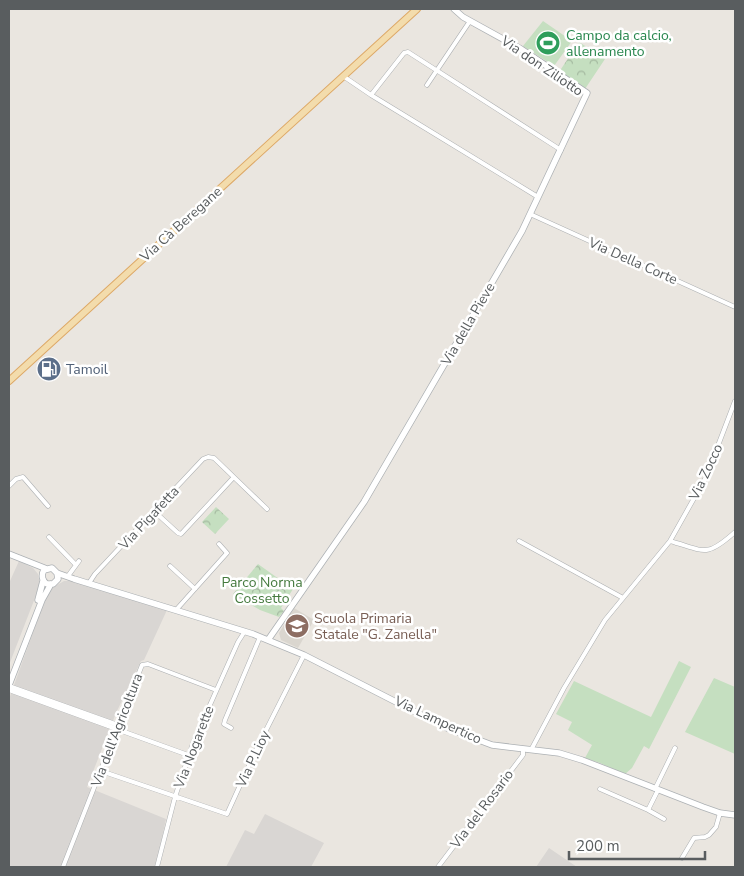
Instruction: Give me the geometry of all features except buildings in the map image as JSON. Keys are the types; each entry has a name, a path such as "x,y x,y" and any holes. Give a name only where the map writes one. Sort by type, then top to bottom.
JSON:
{"main road":[{"name":"Via Cà Beregane","path":"9,381 417,9"}],"street":[{"name":"Via don Ziliotto","path":"454,9 470,21 521,50 587,93 538,197"},
{"path":"428,85 470,21"},
{"path":"371,95 404,54 408,52 561,150"},
{"path":"343,76 538,197"},
{"name":"Via della Pieve","path":"268,640 364,502 522,231 538,197"},
{"name":"Via Della Corte","path":"530,214 735,307"},
{"name":"Via Zocco","path":"531,750 564,688 605,620 670,541 706,477 735,401"},
{"name":"Via Pigafetta","path":"89,583 203,459 212,457 233,478"},
{"path":"9,486 16,479 23,476 48,506"},
{"path":"155,512 181,534 233,478 267,509"},
{"path":"670,541 707,551 720,546 735,532"},
{"path":"49,538 77,563 71,578"},
{"path":"519,540 623,598"},
{"path":"176,610 227,553 219,544"},
{"name":"Via Lampertico","path":"9,554 46,569 52,568 57,573 71,578 268,640 463,735 492,745 559,753 720,813 735,815"},
{"name":"Via Lampertico","path":"30,562 40,571 43,578 54,583 71,578"},
{"path":"170,566 195,589"},
{"path":"9,676 39,598 46,569"},
{"path":"57,573 54,583 42,600 9,685 188,755"},
{"name":"Via Nogarette","path":"157,867 188,755 244,631"},
{"path":"231,728 225,725 225,720 260,637"},
{"name":"Via P.Lioy","path":"175,797 227,814 256,750 304,656"},
{"name":"Via dell'Agricoltura","path":"63,867 142,665 148,664 216,690"},
{"path":"9,690 117,727"},
{"path":"648,810 676,748"},
{"name":"Via del Rosario","path":"438,867 522,755 523,749"},
{"path":"100,771 175,797"},
{"path":"600,789 664,819"},
{"path":"682,858 694,838 705,837 714,830 720,813"}],"shaded area":[{"path":"19,561 33,568 38,574 40,585 9,665 9,581"},
{"path":"64,581 75,581 167,610 144,660 141,661 116,713 87,787 166,819 156,867 9,867 9,699 44,602 52,588"},
{"name":"Scuola Primaria Statale \"G. Zanella\"","path":"294,608 314,620 298,648 281,640 279,633"},
{"path":"265,814 324,843 311,867 226,867 245,830 254,834"},
{"path":"549,848 577,867 536,867"}],"green space":[{"name":"Campo da calcio, allenamento","path":"543,21 572,41 554,66 523,46"},
{"name":"Campo da calcio, allenamento","path":"579,42 605,59 585,89 559,72"},
{"path":"216,507 229,519 215,534 202,522"},
{"name":"Parco Norma Cossetto","path":"258,564 293,589 281,608 284,611 279,617 260,610 233,594"},
{"path":"679,661 691,667 649,749 644,746 632,768 625,774 585,758 592,745 568,730 572,722 556,714 574,681 651,717"},
{"path":"714,678 735,687 735,754 685,732"}],"place":[{"name":"Campo da calcio, allenamento","path":"548,43"},
{"name":"Tamoil","path":"49,369"},
{"name":"Scuola Primaria Statale \"G. Zanella\"","path":"297,626"}]}
